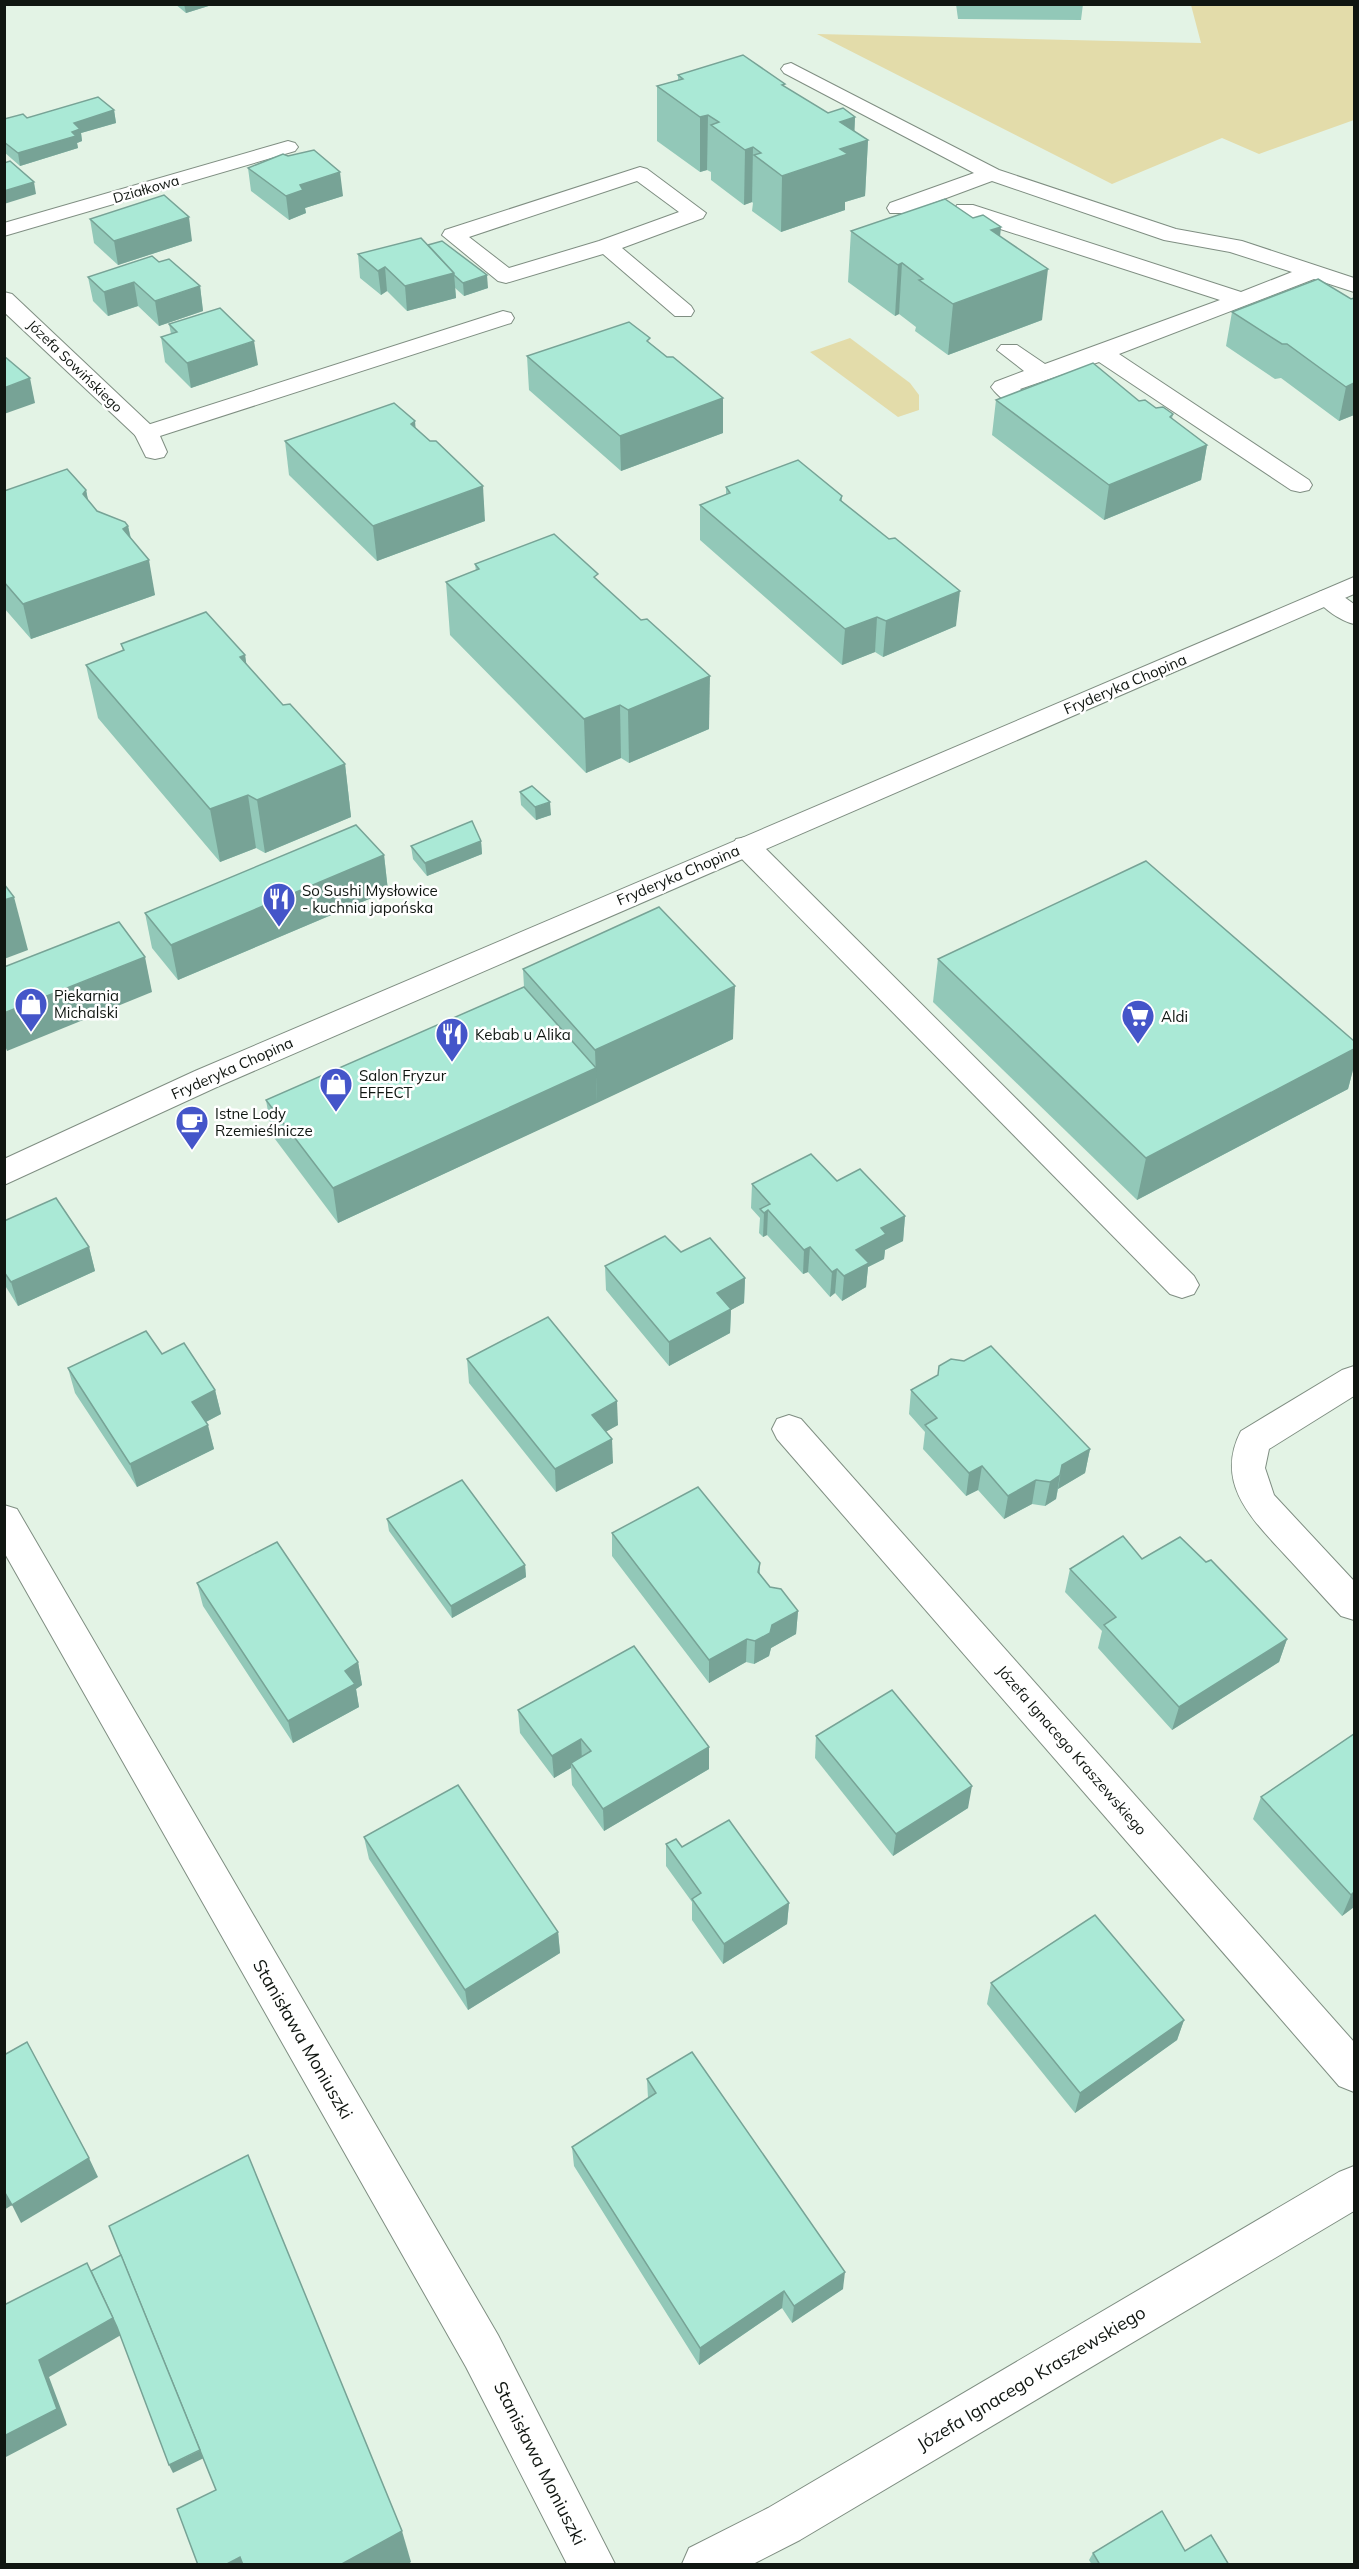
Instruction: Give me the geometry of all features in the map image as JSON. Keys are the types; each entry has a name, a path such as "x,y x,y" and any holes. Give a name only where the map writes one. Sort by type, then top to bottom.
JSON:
{"street":[{"path":"791,69 992,174 1172,235 1234,246 1354,285"},
{"name":"Działkowa","path":"4,230 288,147"},
{"path":"640,174 695,213 608,246 506,276 453,235 640,174"},
{"path":"898,208 992,174"},
{"path":"965,210 1233,302 1252,323"},
{"path":"608,246 683,311"},
{"path":"1020,400 1003,387 1101,353 1313,272"},
{"name":"Józefa Sowińskiego","path":"4,298 151,443 503,318"},
{"path":"1009,350 1042,373"},
{"path":"1101,353 1300,485"},
{"name":"Fryderyka Chopina","path":"4,1173 216,1074 1354,585"},
{"path":"1328,597 1354,616"},
{"path":"746,846 1182,1285"},
{"path":"1354,1379 1253,1441 1248,1468 1258,1502 1354,1605"},
{"name":"Józefa Ignacego Kraszewskiego","path":"789,1429 1354,2072"},
{"name":"Stanisława Moniuszki","path":"4,1519 482,2351 592,2565"},
{"name":"Józefa Ignacego Kraszewskiego","path":"705,2565 784,2524 1354,2187"}],"shaded area":[{"path":"1191,5 1354,5 1354,120 1259,154 1222,138 1112,184 817,34 1201,43"},
{"path":"850,338 910,383 919,395 919,410 898,417 810,352"}],"building":[{"path":"743,55 785,84 782,85 828,113 843,108 855,117 840,122 868,140 840,149 848,154 782,176 754,155 761,153 753,147 745,150 711,125 719,122 708,115 700,117 657,86 683,79 678,75"},
{"path":"98,97 114,110 74,123 80,129 72,132 76,136 18,153 4,142 4,119 23,114 27,118"},
{"path":"314,150 340,172 300,185 303,190 286,196 248,168 283,154 288,156"},
{"path":"10,161 34,182 4,191 4,163"},
{"path":"164,195 189,217 114,241 90,219"},
{"path":"945,199 973,218 983,215 1001,227 991,230 1048,269 953,304 919,280 923,279 902,263 898,265 851,231"},
{"path":"421,238 454,273 405,286 385,267 378,271 358,254"},
{"path":"442,241 487,275 463,283 428,245"},
{"path":"152,256 159,262 169,259 200,286 155,301 134,282 104,292 88,277"},
{"path":"1318,279 1351,299 1354,298 1354,383 1346,387 1287,344 1282,344 1232,312"},
{"path":"220,308 254,341 187,363 161,337 177,332 169,324"},
{"path":"629,322 650,338 647,341 667,357 673,357 723,398 620,436 527,356"},
{"path":"4,356 30,378 4,388"},
{"path":"1093,363 1139,401 1145,400 1156,408 1163,407 1173,414 1170,417 1207,445 1109,485 996,400"},
{"path":"394,403 415,421 411,424 430,441 436,441 483,486 373,526 285,441"},
{"path":"798,460 842,496 840,500 889,539 895,538 960,591 886,621 877,617 845,629 700,505 730,493 726,487"},
{"path":"67,469 86,490 83,494 97,511 125,522 128,526 123,529 149,560 23,604 4,582 4,491"},
{"path":"554,534 598,574 594,577 641,620 647,619 710,676 628,710 620,705 584,719 446,582 479,569 475,564"},
{"path":"206,612 245,655 240,657 283,705 290,704 345,764 257,800 248,795 210,809 86,665 124,650 121,644"},
{"path":"532,786 550,802 535,807 520,792"},
{"path":"472,821 481,841 425,863 411,846"},
{"path":"356,825 384,855 171,945 145,913"},
{"name":"Aldi","path":"1146,861 1354,1041 1354,1049 1146,1158 938,959"},
{"path":"4,884 14,897 4,900"},
{"path":"659,907 735,986 595,1050 523,969"},
{"path":"119,922 145,957 4,1013 4,967"},
{"path":"524,987 596,1068 333,1188 266,1100"},
{"path":"811,1154 837,1181 860,1169 905,1216 881,1228 886,1234 856,1250 869,1263 844,1276 837,1269 832,1272 810,1247 804,1250 768,1210 764,1213 760,1209 770,1204 752,1184"},
{"path":"56,1198 89,1247 11,1282 4,1272 4,1221"},
{"path":"665,1236 681,1252 710,1238 745,1278 717,1293 731,1309 669,1342 605,1266"},
{"path":"548,1317 617,1401 592,1415 612,1439 555,1469 467,1359"},
{"path":"146,1331 162,1354 184,1343 215,1390 192,1402 208,1425 130,1464 68,1368"},
{"path":"991,1346 1090,1449 1062,1465 1060,1475 1050,1482 1036,1480 1008,1496 982,1466 969,1473 925,1425 937,1418 911,1390 938,1375 939,1366 951,1359 964,1361"},
{"path":"462,1480 525,1565 451,1606 387,1519"},
{"path":"698,1487 760,1563 758,1572 770,1587 781,1589 798,1611 772,1625 770,1633 755,1641 747,1639 709,1660 612,1533"},
{"path":"1123,1536 1142,1559 1180,1537 1206,1562 1211,1560 1287,1639 1179,1707 1104,1625 1116,1617 1070,1569"},
{"path":"277,1542 358,1662 345,1671 355,1684 288,1721 197,1583"},
{"path":"634,1646 709,1747 603,1809 571,1763 591,1751 581,1739 552,1756 518,1710"},
{"path":"892,1690 972,1786 896,1834 816,1736"},
{"path":"1354,1734 1354,1892 1351,1895 1261,1797"},
{"path":"458,1785 558,1932 465,1990 364,1837"},
{"path":"729,1820 789,1903 724,1944 692,1899 701,1893 666,1844 676,1839 682,1847"},
{"path":"1095,1915 1184,2020 1080,2093 991,1983"},
{"path":"27,2042 89,2158 12,2205 4,2191 4,2055"},
{"path":"692,2052 845,2272 794,2306 784,2291 700,2348 572,2147 656,2093 647,2079"},
{"path":"248,2155 402,2531 340,2565 243,2565 240,2557 225,2565 198,2565 177,2509 216,2490 109,2226"},
{"path":"121,2255 200,2450 169,2465 117,2327 91,2271"},
{"path":"87,2263 113,2318 39,2360 57,2409 4,2436 4,2305"},
{"path":"1162,2511 1185,2551 1211,2535 1229,2565 1100,2565 1093,2553"}],"place":[{"name":"So Sushi Mysłowice - kuchnia japońska","path":"279,928"},
{"name":"Piekarnia Michalski","path":"31,1033"},
{"name":"Aldi","path":"1138,1045"},
{"name":"Kebab u Alika","path":"452,1063"},
{"name":"Salon Fryzur EFFECT","path":"336,1113"},
{"name":"Istne Lody Rzemieślnicze","path":"192,1151"}]}
